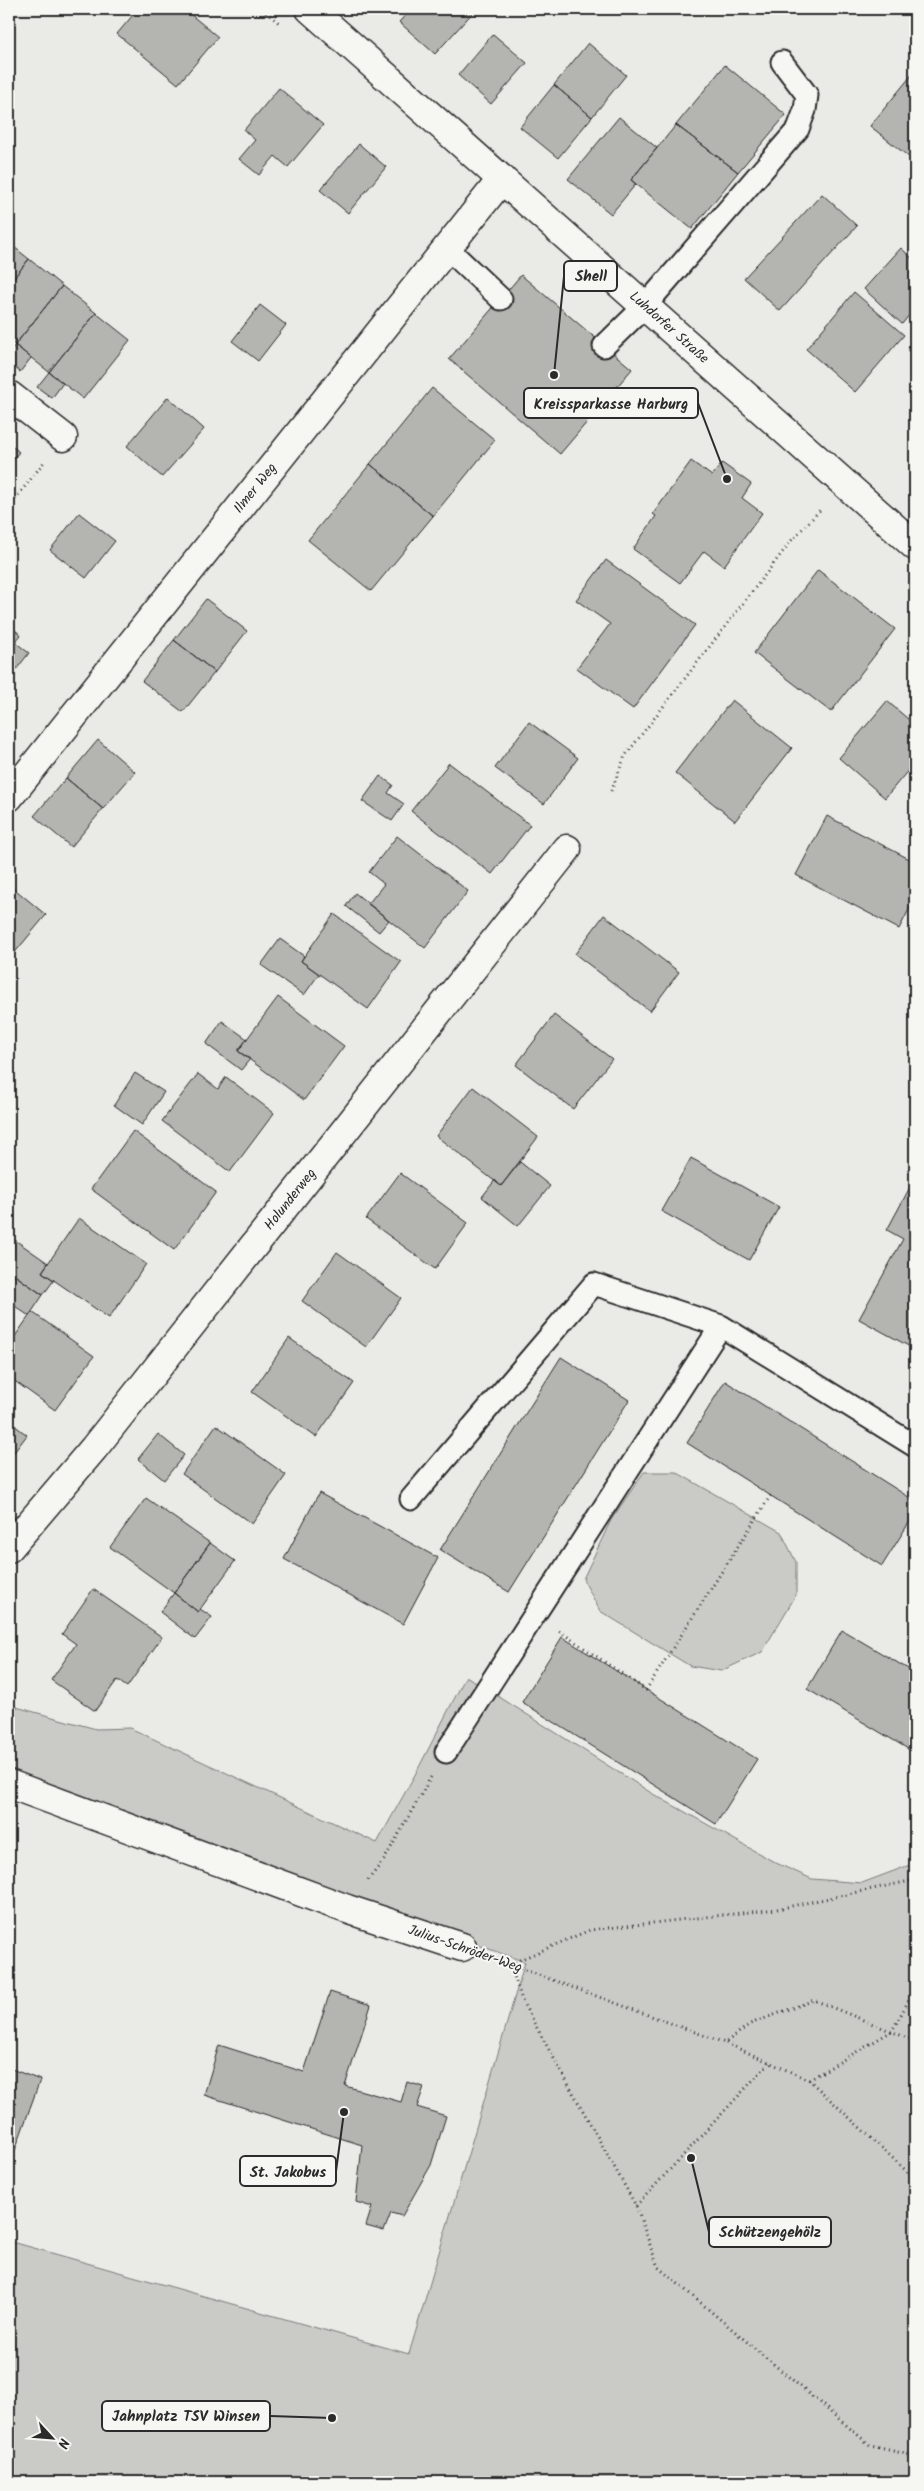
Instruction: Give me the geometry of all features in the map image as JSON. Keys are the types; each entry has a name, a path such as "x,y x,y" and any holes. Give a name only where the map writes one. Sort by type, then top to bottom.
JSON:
{"street":[{"name":"Luhdorfer Straße","path":"310,9 915,546"},
{"name":"Ilmer Weg","path":"9,797 502,179"},
{"path":"9,395 63,437"},
{"name":"Holunderweg","path":"9,1548 94,1448 567,849"},
{"name":"Julius-Schröder-Weg","path":"9,1784 347,1909 462,1947"}],"lane":[{"path":"604,346 645,306 798,129 805,110 807,95 782,62"},
{"path":"447,248 501,299"},
{"path":"412,1499 594,1284 721,1326 915,1446"},
{"path":"446,1752 721,1326"}],"path":[{"path":"9,507 63,437"},
{"path":"611,791 625,756 792,540 845,484"},
{"path":"534,1615 646,1690 771,1495"},
{"path":"347,1909 384,1860 446,1752"},
{"path":"915,1880 777,1909 590,1930 510,1964 523,2003 636,2206 658,2267 871,2446 915,2456"},
{"name":"Julius-Schröder-Weg","path":"462,1947 725,2043 809,2080 915,2179"},
{"path":"809,2080 892,2031 915,1989"},
{"path":"725,2043 750,2024 814,2000 915,2041"},
{"path":"636,2206 770,2062"}],"shaded area":[{"path":"644,1472 676,1472 781,1532 796,1562 796,1595 762,1652 721,1671 690,1666 600,1611 583,1579 611,1520"},
{"path":"466,1676 653,1794 776,1863 812,1879 862,1883 915,1863 915,2482 9,2482 9,2241 409,2354 525,1962 9,1775 9,1705 96,1729 130,1728 377,1843"}],"building":[{"path":"138,9 184,9 218,37 178,84 117,34"},
{"path":"411,9 476,9 435,54 399,22"},
{"path":"493,34 527,63 491,104 458,75"},
{"path":"588,43 626,75 592,117 554,85"},
{"path":"725,65 786,115 738,172 676,125"},
{"path":"915,71 915,160 914,161 870,126"},
{"path":"554,85 592,117 558,158 520,127"},
{"path":"279,88 323,125 288,167 275,156 259,175 239,159 255,140 244,130"},
{"path":"619,117 657,148 631,180 636,184 611,214 568,179"},
{"path":"676,125 738,172 692,229 631,180"},
{"path":"359,144 386,167 348,213 320,190"},
{"path":"822,194 857,226 780,311 744,278"},
{"path":"9,243 29,259 9,284"},
{"path":"901,248 915,261 915,308 902,324 864,289"},
{"path":"29,259 62,286 15,345 9,340 9,284"},
{"path":"521,275 632,369 560,454 449,359"},
{"path":"62,286 96,313 49,372 15,345"},
{"path":"854,292 904,335 855,392 806,349"},
{"path":"260,305 286,325 258,361 232,341"},
{"path":"96,313 130,340 83,399 49,372"},
{"path":"15,345 31,358 20,372 9,363 9,353"},
{"path":"49,372 63,383 52,398 37,387"},
{"path":"432,388 495,440 433,516 370,464"},
{"path":"168,397 204,429 162,477 127,446"},
{"path":"9,443 19,452 9,465"},
{"path":"691,461 712,476 722,463 751,484 742,498 762,513 724,566 704,551 680,583 633,549 656,516 653,514"},
{"path":"370,464 433,516 371,591 308,540"},
{"path":"79,513 115,541 86,578 50,550"},
{"path":"606,560 695,625 633,709 577,668 610,624 576,600"},
{"path":"818,570 895,629 831,712 754,653"},
{"path":"206,599 247,631 215,672 174,640"},
{"path":"9,625 21,635 15,642 29,653 9,679"},
{"path":"174,640 215,672 183,712 142,681"},
{"path":"732,700 792,748 735,821 675,773"},
{"path":"887,701 915,725 915,762 885,798 839,758"},
{"path":"529,722 578,758 544,804 495,768"},
{"path":"98,740 135,772 103,809 66,778"},
{"path":"449,763 530,825 492,874 411,811"},
{"path":"380,776 393,785 388,793 404,804 392,821 362,801"},
{"path":"66,778 103,809 71,847 34,816"},
{"path":"827,816 915,862 915,898 899,929 796,875"},
{"path":"397,836 468,891 425,948 368,904 384,884 369,872"},
{"path":"11,886 46,915 12,956 9,953 9,888"},
{"path":"355,893 389,920 379,932 346,906"},
{"path":"334,914 401,962 368,1009 301,961"},
{"path":"604,915 679,972 650,1011 575,954"},
{"path":"280,939 304,956 301,961 319,974 304,995 261,965"},
{"path":"278,997 344,1046 304,1100 238,1051"},
{"path":"554,1015 612,1059 573,1109 516,1065"},
{"path":"222,1021 247,1039 238,1051 250,1059 241,1070 206,1044"},
{"path":"135,1073 164,1092 142,1125 114,1105"},
{"path":"198,1074 218,1089 226,1077 274,1113 230,1172 162,1121"},
{"path":"473,1087 538,1137 501,1186 436,1136"},
{"path":"133,1131 216,1192 174,1250 91,1189"},
{"path":"691,1158 779,1207 749,1260 661,1211"},
{"path":"520,1162 550,1186 518,1226 482,1197 495,1180 501,1186"},
{"path":"400,1173 468,1223 435,1269 366,1219"},
{"path":"915,1178 914,1349 859,1319 903,1239 887,1230"},
{"path":"79,1218 146,1264 109,1318 42,1272"},
{"path":"15,1240 48,1263 42,1272 54,1280 43,1295 9,1271 9,1250"},
{"path":"337,1252 401,1298 366,1347 302,1301"},
{"path":"9,1271 43,1295 29,1316 9,1302"},
{"path":"32,1312 94,1356 55,1410 9,1377 9,1345"},
{"path":"289,1338 354,1383 316,1437 252,1392"},
{"path":"561,1357 629,1400 509,1592 440,1550"},
{"path":"725,1381 915,1501 915,1513 882,1566 687,1443"},
{"path":"9,1421 27,1435 9,1459"},
{"path":"216,1425 286,1475 252,1524 182,1474"},
{"path":"158,1434 184,1455 164,1480 138,1459"},
{"path":"319,1493 438,1558 403,1624 284,1559"},
{"path":"146,1498 210,1543 174,1593 110,1547"},
{"path":"210,1543 235,1561 198,1612 174,1593"},
{"path":"93,1589 162,1637 127,1687 117,1680 95,1711 51,1680 76,1644 62,1634"},
{"path":"174,1593 198,1612 200,1609 212,1617 195,1639 160,1612"},
{"path":"842,1630 915,1673 915,1753 807,1689"},
{"path":"562,1637 757,1759 716,1824 522,1702"},
{"path":"330,1992 371,2005 345,2086 401,2102 407,2082 424,2087 417,2107 446,2116 431,2165 402,2216 391,2213 384,2231 366,2226 372,2207 356,2202 362,2145 204,2095 219,2045 304,2072"},
{"path":"9,2068 40,2080 9,2167"}],"place":[{"name":"Shell","path":"554,375"},
{"name":"Kreissparkasse Harburg","path":"727,479"},
{"name":"St. Jakobus","path":"344,2112"},
{"name":"Schützengehölz","path":"691,2158"},
{"name":"Jahnplatz TSV Winsen","path":"332,2418"}]}
